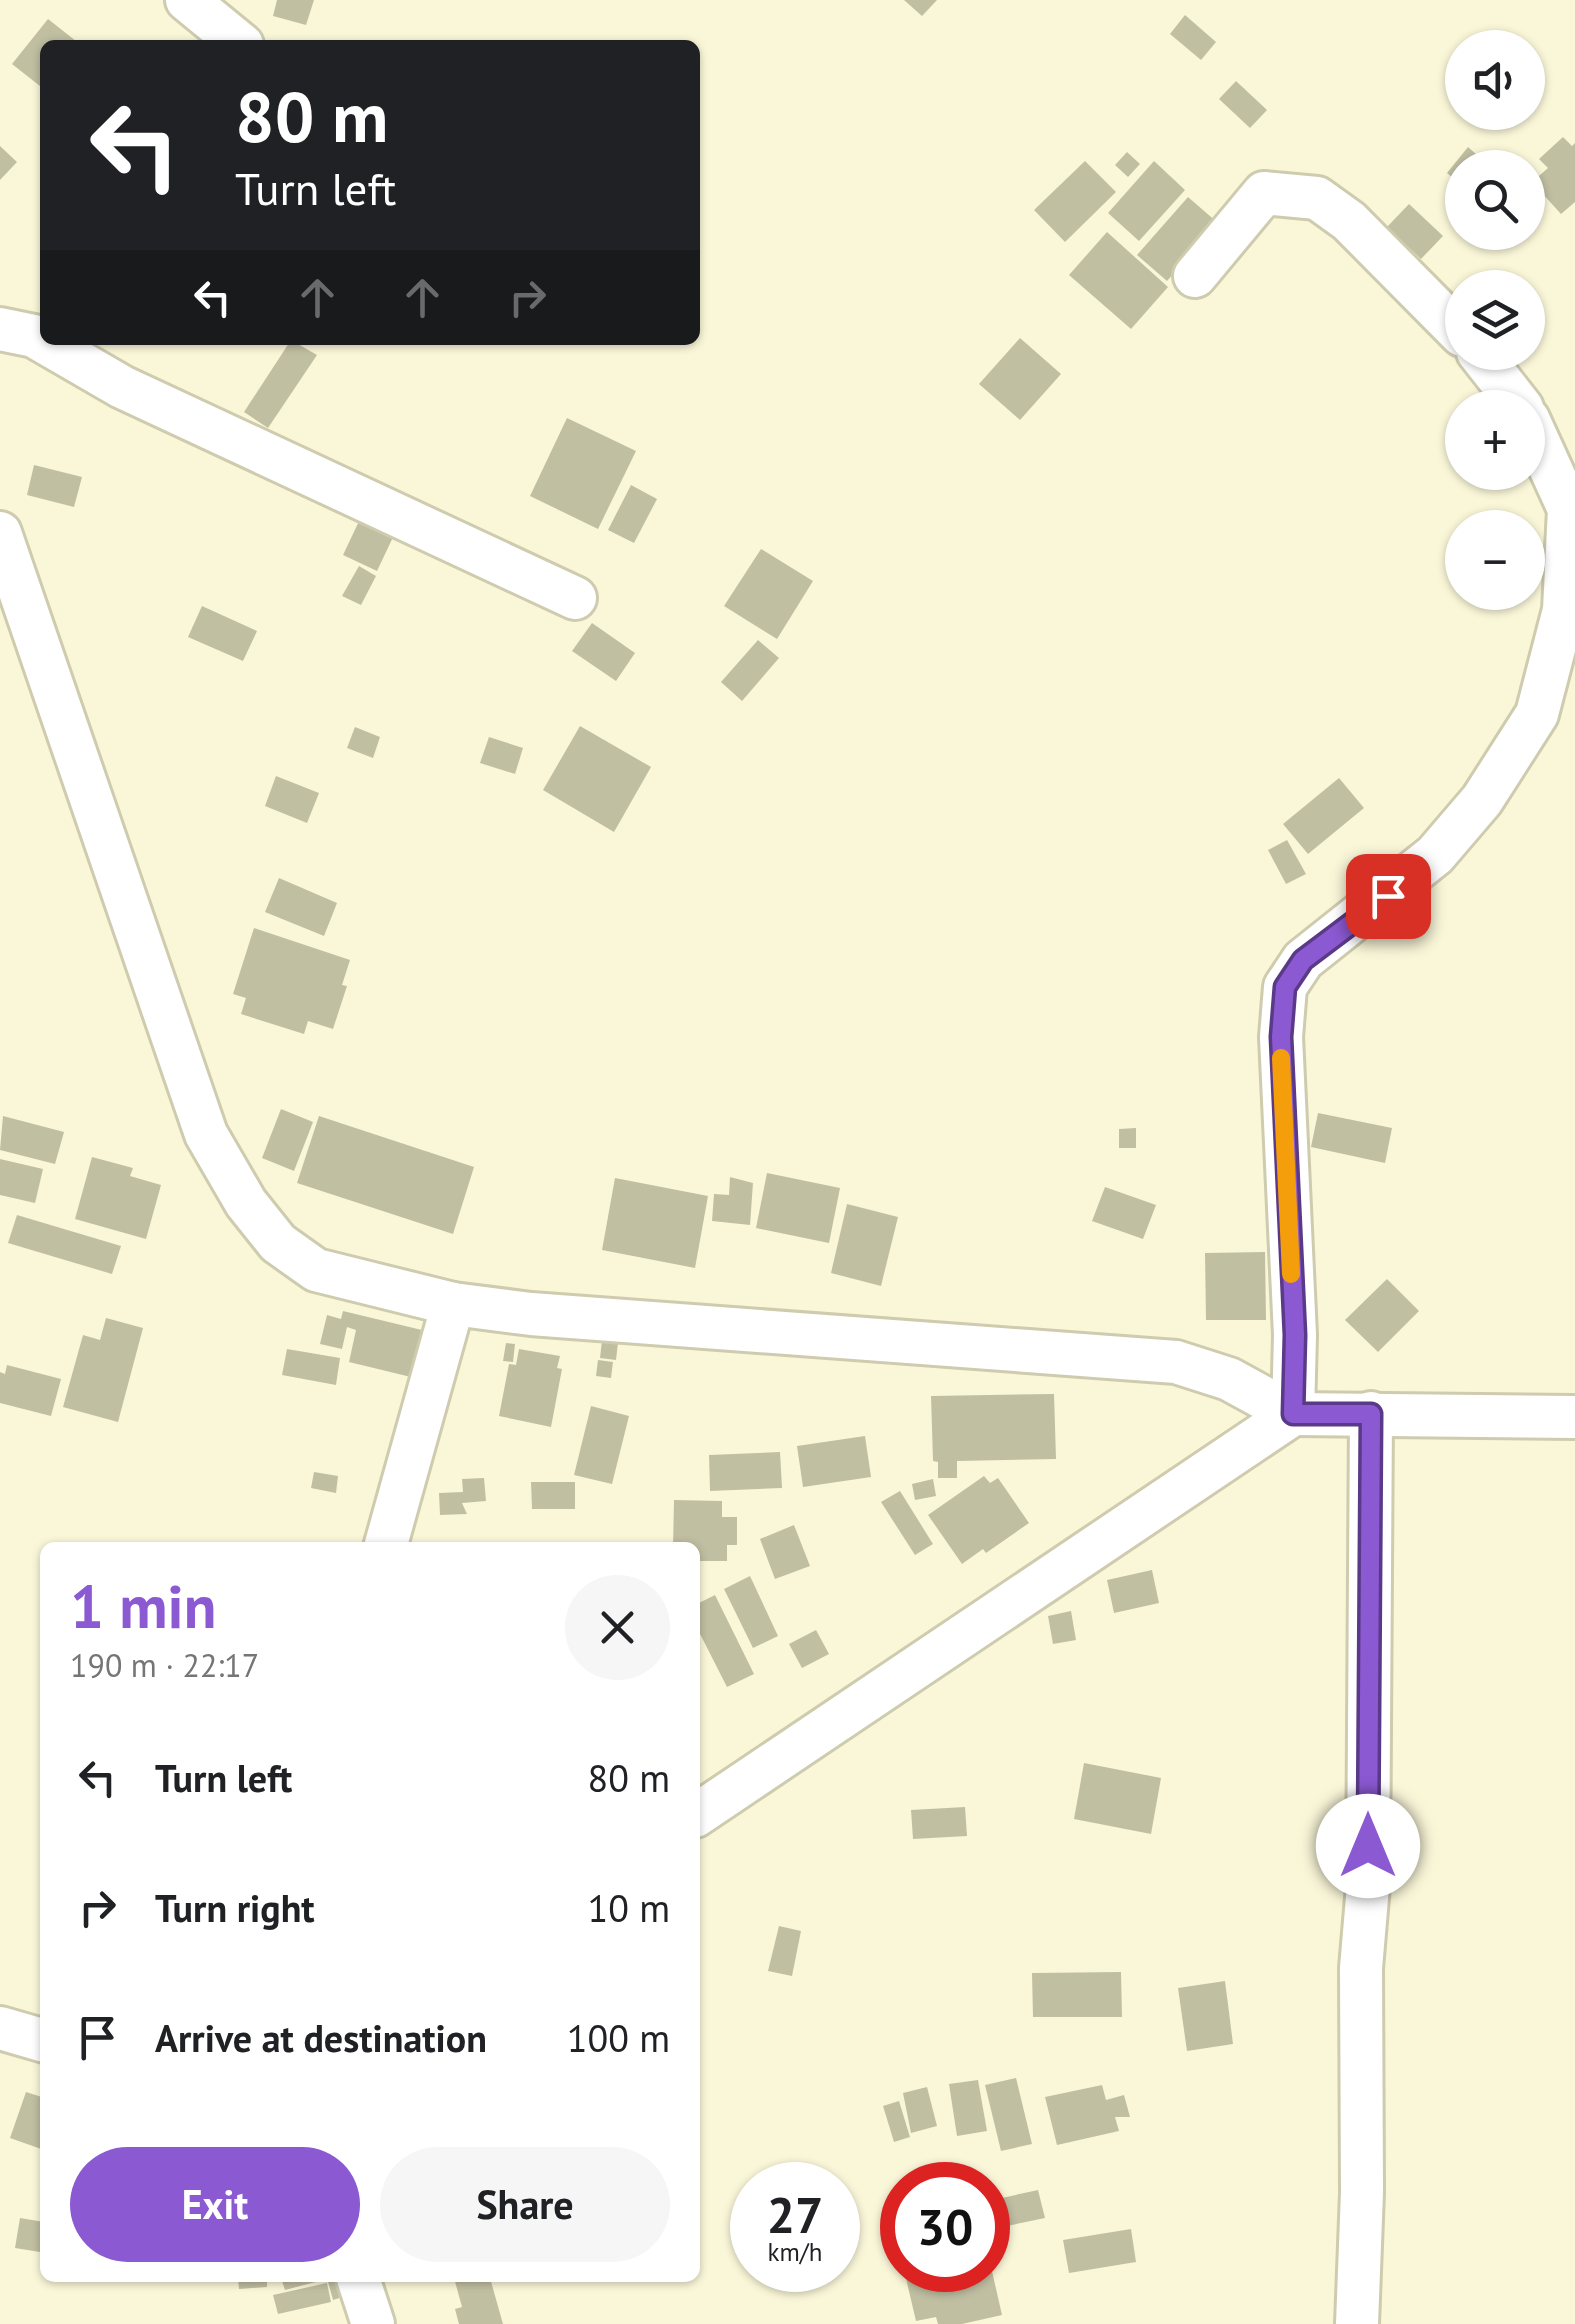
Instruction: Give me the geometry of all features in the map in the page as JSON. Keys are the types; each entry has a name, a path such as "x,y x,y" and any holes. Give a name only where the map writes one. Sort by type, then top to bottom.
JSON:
{"street":[{"path":"187,0 236,40"},
{"path":"1195,276 1264,193 1318,198 1349,221 1445,318"},
{"path":"0,329 40,339"},
{"path":"50,345 122,387 575,598"},
{"path":"1492,370 1508,390"},
{"path":"1293,1414 1295,1335 1281,1037 1285,987 1303,960 1435,855 1482,800 1536,714 1564,610 1569,509 1561,456"},
{"path":"0,533 206,1134 246,1203 278,1243 316,1270 454,1304 663,1327 1176,1362 1229,1378 1293,1414 1575,1417"},
{"path":"387,1542 454,1304"},
{"path":"700,1813 1293,1414"},
{"path":"1356,2324 1362,2192 1361,1968 1368,1886 1371,1414"},
{"path":"0,2028 40,2040"},
{"path":"359,2282 373,2324"}],"building":[{"path":"277,0 314,0 306,25 273,16"},
{"path":"904,0 937,0 922,16"},
{"path":"1185,15 1216,42 1201,60 1170,34"},
{"path":"48,19 75,40 40,40 40,86 12,64"},
{"path":"1236,81 1267,110 1250,128 1219,99"},
{"path":"1563,137 1572,146 1575,143 1575,202 1561,214 1545,196 1545,154"},
{"path":"0,146 17,162 0,180"},
{"path":"1127,152 1140,164 1128,177 1115,165"},
{"path":"1085,161 1116,192 1065,242 1034,210"},
{"path":"1154,161 1185,190 1139,241 1108,213"},
{"path":"1188,197 1218,223 1167,281 1137,255"},
{"path":"1409,204 1443,236 1421,259 1387,227"},
{"path":"1107,232 1168,287 1131,329 1069,275"},
{"path":"1020,338 1061,374 1020,420 979,384"},
{"path":"288,345 300,345 317,355 268,428 244,412"},
{"path":"567,418 636,451 598,529 530,496"},
{"path":"34,465 82,477 74,507 27,495"},
{"path":"631,485 657,499 634,543 608,530"},
{"path":"361,517 395,533 377,571 343,555"},
{"path":"761,549 813,581 777,639 724,606"},
{"path":"359,566 376,576 361,605 342,596"},
{"path":"202,606 257,631 243,661 188,637"},
{"path":"592,623 635,653 616,681 572,651"},
{"path":"758,640 779,658 742,701 721,682"},
{"path":"580,726 651,767 614,832 543,790"},
{"path":"355,727 380,737 373,758 347,748"},
{"path":"489,737 523,748 515,774 480,763"},
{"path":"276,776 319,793 307,823 265,806"},
{"path":"1339,778 1364,808 1308,854 1283,824"},
{"path":"1287,840 1306,874 1286,884 1268,850"},
{"path":"279,878 337,903 324,936 265,912"},
{"path":"254,928 350,960 342,985 347,986 333,1029 308,1021 304,1034 241,1014 246,998 233,994"},
{"path":"281,1109 313,1122 294,1171 262,1158"},
{"path":"1318,1113 1392,1128 1385,1163 1311,1147"},
{"path":"3,1116 64,1132 55,1164 0,1150"},
{"path":"319,1116 474,1167 453,1234 297,1183"},
{"path":"1136,1128 1136,1148 1119,1148 1119,1129"},
{"path":"92,1157 133,1168 130,1176 161,1185 146,1239 75,1219"},
{"path":"0,1159 43,1169 35,1203 0,1195"},
{"path":"767,1173 840,1188 829,1243 756,1228"},
{"path":"730,1177 753,1183 750,1225 712,1221 714,1194 729,1195"},
{"path":"615,1178 708,1196 695,1268 602,1250"},
{"path":"1105,1187 1156,1205 1143,1239 1092,1221"},
{"path":"847,1204 898,1217 881,1286 831,1273"},
{"path":"17,1215 121,1246 112,1274 8,1243"},
{"path":"1265,1252 1266,1320 1206,1320 1205,1253"},
{"path":"1387,1279 1419,1311 1378,1352 1345,1320"},
{"path":"343,1311 426,1331 415,1378 349,1362 356,1330 347,1327 342,1349 320,1344 327,1315 341,1319"},
{"path":"106,1318 143,1328 118,1422 63,1407 83,1335 100,1340"},
{"path":"602,1340 618,1343 616,1360 600,1358"},
{"path":"506,1343 515,1344 513,1362 503,1361"},
{"path":"287,1349 340,1358 336,1385 282,1375"},
{"path":"519,1349 560,1356 557,1368 562,1369 551,1427 499,1416 509,1364 516,1365"},
{"path":"598,1360 613,1362 611,1378 596,1376"},
{"path":"7,1365 61,1379 51,1416 0,1403 0,1372 5,1374"},
{"path":"1054,1394 1056,1459 957,1461 957,1478 938,1478 938,1462 933,1461 931,1396"},
{"path":"591,1406 629,1416 612,1484 574,1475"},
{"path":"865,1436 871,1477 803,1487 797,1446"},
{"path":"780,1452 782,1488 710,1491 709,1455"},
{"path":"314,1472 338,1476 336,1493 311,1488"},
{"path":"984,1476 990,1483 998,1478 1029,1523 986,1553 983,1549 962,1564 928,1515"},
{"path":"484,1478 486,1501 462,1503 467,1514 440,1515 439,1493 463,1492 462,1479"},
{"path":"933,1479 936,1496 915,1500 912,1484"},
{"path":"531,1482 575,1482 575,1509 532,1509"},
{"path":"900,1491 933,1544 915,1555 881,1502"},
{"path":"674,1500 722,1501 722,1517 737,1517 737,1545 727,1545 727,1561 700,1561 700,1542 673,1542"},
{"path":"794,1525 810,1566 775,1579 760,1539"},
{"path":"1152,1570 1159,1603 1114,1613 1107,1580"},
{"path":"750,1576 778,1636 753,1648 724,1589"},
{"path":"715,1595 754,1674 727,1687 700,1634 700,1602"},
{"path":"1071,1611 1076,1640 1053,1644 1048,1616"},
{"path":"816,1630 829,1654 802,1668 789,1644"},
{"path":"1084,1763 1161,1778 1151,1834 1074,1819"},
{"path":"965,1807 967,1836 913,1839 911,1810"},
{"path":"779,1926 801,1931 792,1976 768,1971"},
{"path":"1121,1972 1122,2017 1033,2017 1032,1973"},
{"path":"1225,1981 1233,2044 1187,2051 1178,1988"},
{"path":"1016,2078 1032,2144 1001,2151 985,2085"},
{"path":"978,2080 987,2131 957,2136 949,2084"},
{"path":"1102,2085 1106,2100 1124,2095 1130,2117 1115,2117 1119,2131 1057,2145 1045,2097"},
{"path":"927,2087 937,2126 911,2133 903,2093"},
{"path":"26,2092 40,2096 40,2149 10,2138"},
{"path":"899,2101 910,2137 894,2142 883,2106"},
{"path":"1038,2190 1045,2218 1010,2225 1010,2196"},
{"path":"20,2218 40,2221 40,2252 15,2248"},
{"path":"1131,2229 1136,2262 1069,2273 1063,2240"},
{"path":"238,2282 267,2282 267,2287 239,2289"},
{"path":"282,2282 316,2282 285,2290"},
{"path":"328,2282 355,2282 358,2292 333,2300"},
{"path":"455,2282 491,2282 503,2324 459,2324 455,2309 462,2307"},
{"path":"327,2283 331,2302 278,2314 273,2295"},
{"path":"909,2292 997,2292 1002,2315 962,2324 938,2324 936,2317 916,2321"}],"slow traffic":[{"path":"1281,1058 1291,1274"}],"route":[{"path":"1368,1846 1371,1414 1293,1414 1295,1335 1281,1037 1285,987 1303,960 1388,896"}]}
